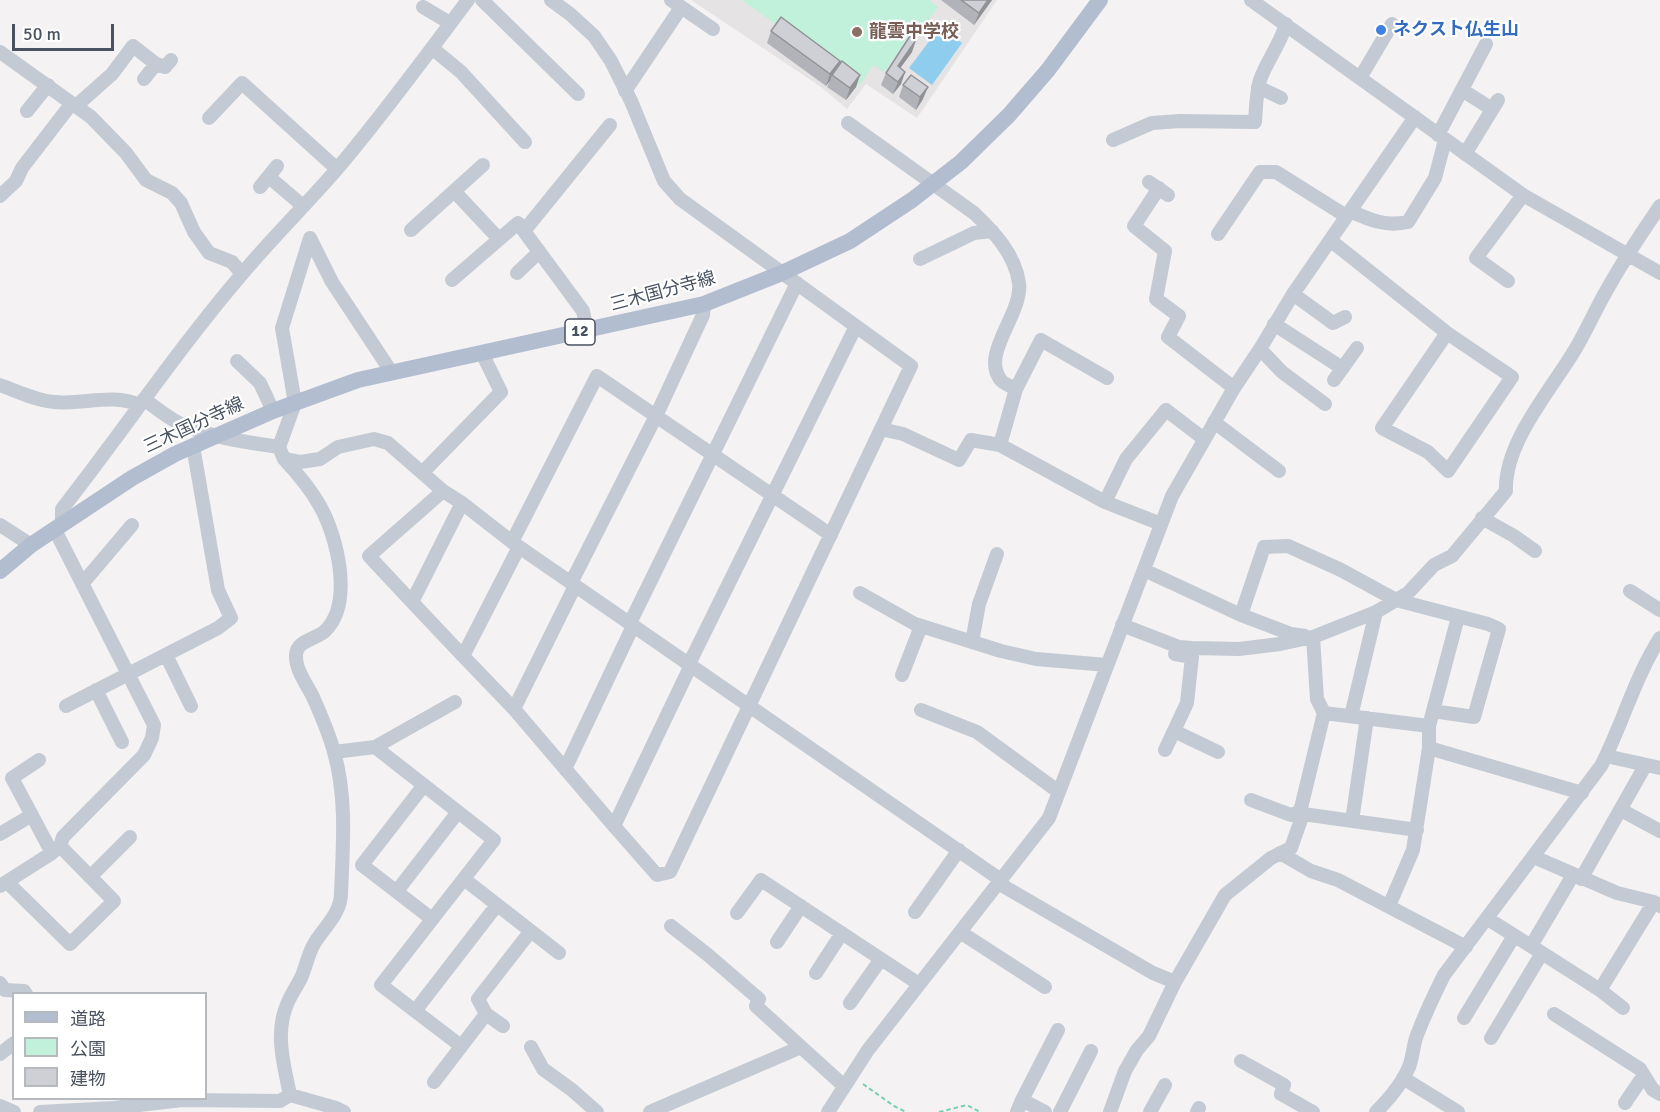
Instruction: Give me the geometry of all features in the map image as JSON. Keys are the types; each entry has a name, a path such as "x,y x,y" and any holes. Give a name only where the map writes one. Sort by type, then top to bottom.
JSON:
{"main road":[{"name":"三木国分寺線","path":"0,571 31,545 132,478 193,446 273,411 358,380 704,304 782,273 850,240 912,200 961,162 1009,115 1048,70 1100,0"}],"street":[{"path":"39,760 12,778 32,815 56,849 90,877 114,901 70,944 3,884 56,849 63,837 144,755 152,738 154,725 82,584 59,527 62,508 104,456 141,402 242,274 337,169 468,0"},
{"path":"482,0 578,94"},
{"path":"1251,0 1523,195 1660,272"},
{"path":"443,491 369,556 514,709 657,875 670,872 911,366 680,199 664,181 625,91 594,36 553,1"},
{"path":"625,91 675,6 713,29"},
{"path":"423,7 450,23"},
{"path":"1113,140 1152,123 1190,121 1255,123 1261,77 1282,40 1286,24"},
{"path":"1360,78 1392,24"},
{"path":"1218,234 1260,172 1276,172 1348,214 1394,225 1408,222 1435,178 1442,137 1462,90 1486,44"},
{"path":"0,196 16,181 22,168 74,105 112,74 134,46 156,64 165,67 171,60"},
{"path":"432,48 461,72 525,142"},
{"path":"0,52 91,117 126,153 146,180 171,193 182,203 194,232 209,253 232,262 242,274"},
{"path":"144,79 156,64"},
{"path":"209,118 242,83 337,169"},
{"path":"27,111 48,86"},
{"path":"1258,87 1281,98"},
{"path":"1462,90 1495,105 1465,153"},
{"path":"828,1112 868,1050 1049,818 1172,496 1234,388 1293,294 1415,117"},
{"path":"848,123 974,213 992,231 1010,255 1019,282 1019,297 995,356 995,369 1001,381 1016,389"},
{"path":"524,231 610,124"},
{"path":"411,230 483,165"},
{"path":"268,177 303,206"},
{"path":"1159,188 1134,226 1165,251 1156,299 1183,311 1165,342 1234,388"},
{"path":"454,191 499,239"},
{"path":"1509,282 1476,258 1523,195"},
{"path":"1121,629 1179,647 1239,649 1280,645 1313,637 1376,612 1408,593 1434,565 1452,556 1506,491 1506,476 1515,448 1549,387 1576,349 1627,255 1660,206"},
{"path":"452,280 518,223 583,311 587,331"},
{"path":"920,259 974,233 992,231"},
{"path":"281,453 295,403 282,328 310,238 332,282 392,373"},
{"path":"1330,240 1447,333 1512,377 1448,471 1428,452 1382,428 1447,333"},
{"path":"517,273 539,252"},
{"path":"565,769 632,624 797,283"},
{"path":"1293,294 1333,323 1345,317"},
{"path":"514,709 656,416 703,315 704,304"},
{"path":"1274,324 1338,374 1357,348"},
{"path":"614,826 690,664 856,326"},
{"path":"1000,445 1016,389 1041,340 1107,378"},
{"path":"1260,349 1282,372 1325,404"},
{"path":"423,472 501,392 482,353"},
{"path":"237,361 260,383 273,411"},
{"path":"463,656 597,376 831,535"},
{"path":"0,386 51,402 127,400 141,402 180,424 201,432 281,453 300,462 320,459 338,447 374,439 388,443 443,491 462,502 516,545 959,850 1000,881 1153,973 1175,982"},
{"path":"1105,502 1126,459 1166,410 1204,440"},
{"path":"1214,422 1279,471"},
{"path":"881,429 903,434 959,460 971,440 1000,445 1105,502 1161,524"},
{"path":"66,706 218,628 231,618 218,590 193,446"},
{"path":"281,453 307,484 322,508 332,532 338,560 341,581 339,602 334,619 325,631 300,645 295,653 297,663 322,718 334,752 343,806 341,896 336,913 314,945 302,978 287,1003 281,1025 280,1046 284,1103"},
{"path":"1253,471 1260,458"},
{"path":"412,602 462,502"},
{"path":"1482,518 1535,551"},
{"path":"0,525 31,545"},
{"path":"82,584 132,525"},
{"path":"1241,615 1264,547 1288,546 1341,570 1396,600 1488,624 1499,629 1474,717 1433,711"},
{"path":"972,642 979,604 997,554"},
{"path":"1144,570 1241,615 1291,634 1313,637"},
{"path":"1630,591 1660,609"},
{"path":"860,593 921,626 972,642 1036,659 1107,665"},
{"path":"1351,717 1376,612"},
{"path":"1389,906 1413,850 1429,748 1429,726 1458,617"},
{"path":"902,675 921,626"},
{"path":"1121,629 1179,656 1192,657 1187,703 1166,750"},
{"path":"1110,1112 1125,1071 1137,1050 1149,1036 1175,982 1225,895 1271,858 1291,848 1302,813 1324,713 1317,699 1313,637"},
{"path":"1376,1112 1390,1098 1403,1078 1428,1008 1444,975 1582,793 1606,756 1645,662 1660,638"},
{"path":"166,655 191,706"},
{"path":"96,690 122,742"},
{"path":"334,752 375,747 454,702"},
{"path":"921,710 976,732 1059,792"},
{"path":"1324,713 1429,726"},
{"path":"1352,821 1367,718"},
{"path":"1174,731 1218,752"},
{"path":"375,747 494,840 381,984 460,1046"},
{"path":"1429,748 1582,793"},
{"path":"1606,756 1660,768"},
{"path":"1491,1038 1536,949 1577,877 1622,810 1645,766"},
{"path":"362,865 424,785"},
{"path":"1251,800 1291,815 1302,813 1417,830"},
{"path":"1622,810 1660,831"},
{"path":"397,891 458,812"},
{"path":"0,834 32,815"},
{"path":"90,877 130,837"},
{"path":"915,912 959,850"},
{"path":"1280,853 1311,871 1338,880 1466,947"},
{"path":"1534,857 1617,893 1657,904 1600,990"},
{"path":"341,862 356,862 362,865 432,919"},
{"path":"464,879 559,953"},
{"path":"737,914 761,880 919,984"},
{"path":"415,1011 497,905"},
{"path":"777,942 801,906"},
{"path":"1488,919 1600,990 1623,1008"},
{"path":"671,926 759,999 756,1006 801,1047 848,1081"},
{"path":"503,1026 486,1014 478,999 530,932"},
{"path":"960,932 1045,987"},
{"path":"816,973 842,933"},
{"path":"1464,1017 1514,936"},
{"path":"850,1003 881,958"},
{"path":"0,983 5,990 25,992"},
{"path":"434,1082 486,1014"},
{"path":"1554,1014 1640,1069 1653,1090 1660,1094"},
{"path":"1045,1112 1019,1106 1058,1030"},
{"path":"0,1054 12,1045"},
{"path":"531,1047 543,1069 597,1112"},
{"path":"650,1112 801,1047"},
{"path":"1060,1112 1091,1051"},
{"path":"1241,1060 1284,1085 1281,1094 1313,1112"},
{"path":"1625,1103 1644,1075"},
{"path":"1403,1078 1458,1112"},
{"path":"1150,1112 1165,1085"},
{"path":"40,1112 114,1108 171,1100 284,1103 336,1108 344,1112"}],"path":[{"path":"848,1081 906,1112"},
{"path":"939,1112 967,1105 980,1112"}],"shaded area":[{"name":"龍雲中学校","path":"691,0 997,0 917,118 866,84 847,109 821,87"}],"green space":[{"path":"742,0 929,0 938,7 909,47 902,47 884,72 873,65 860,85"}],"water":[{"path":"940,27 962,43 932,85 909,68"}],"building":[{"path":"961,0 988,0 979,13"},
{"path":"781,17 840,61 830,74 771,31"},
{"path":"910,36 916,40 898,66 905,72 898,82 886,73"},
{"path":"842,61 860,75 850,88 832,75"},
{"path":"911,75 928,87 920,97 903,85"}],"place":[{"name":"ネクスト仏生山","path":"1381,30"},
{"name":"龍雲中学校","path":"857,32"}]}
